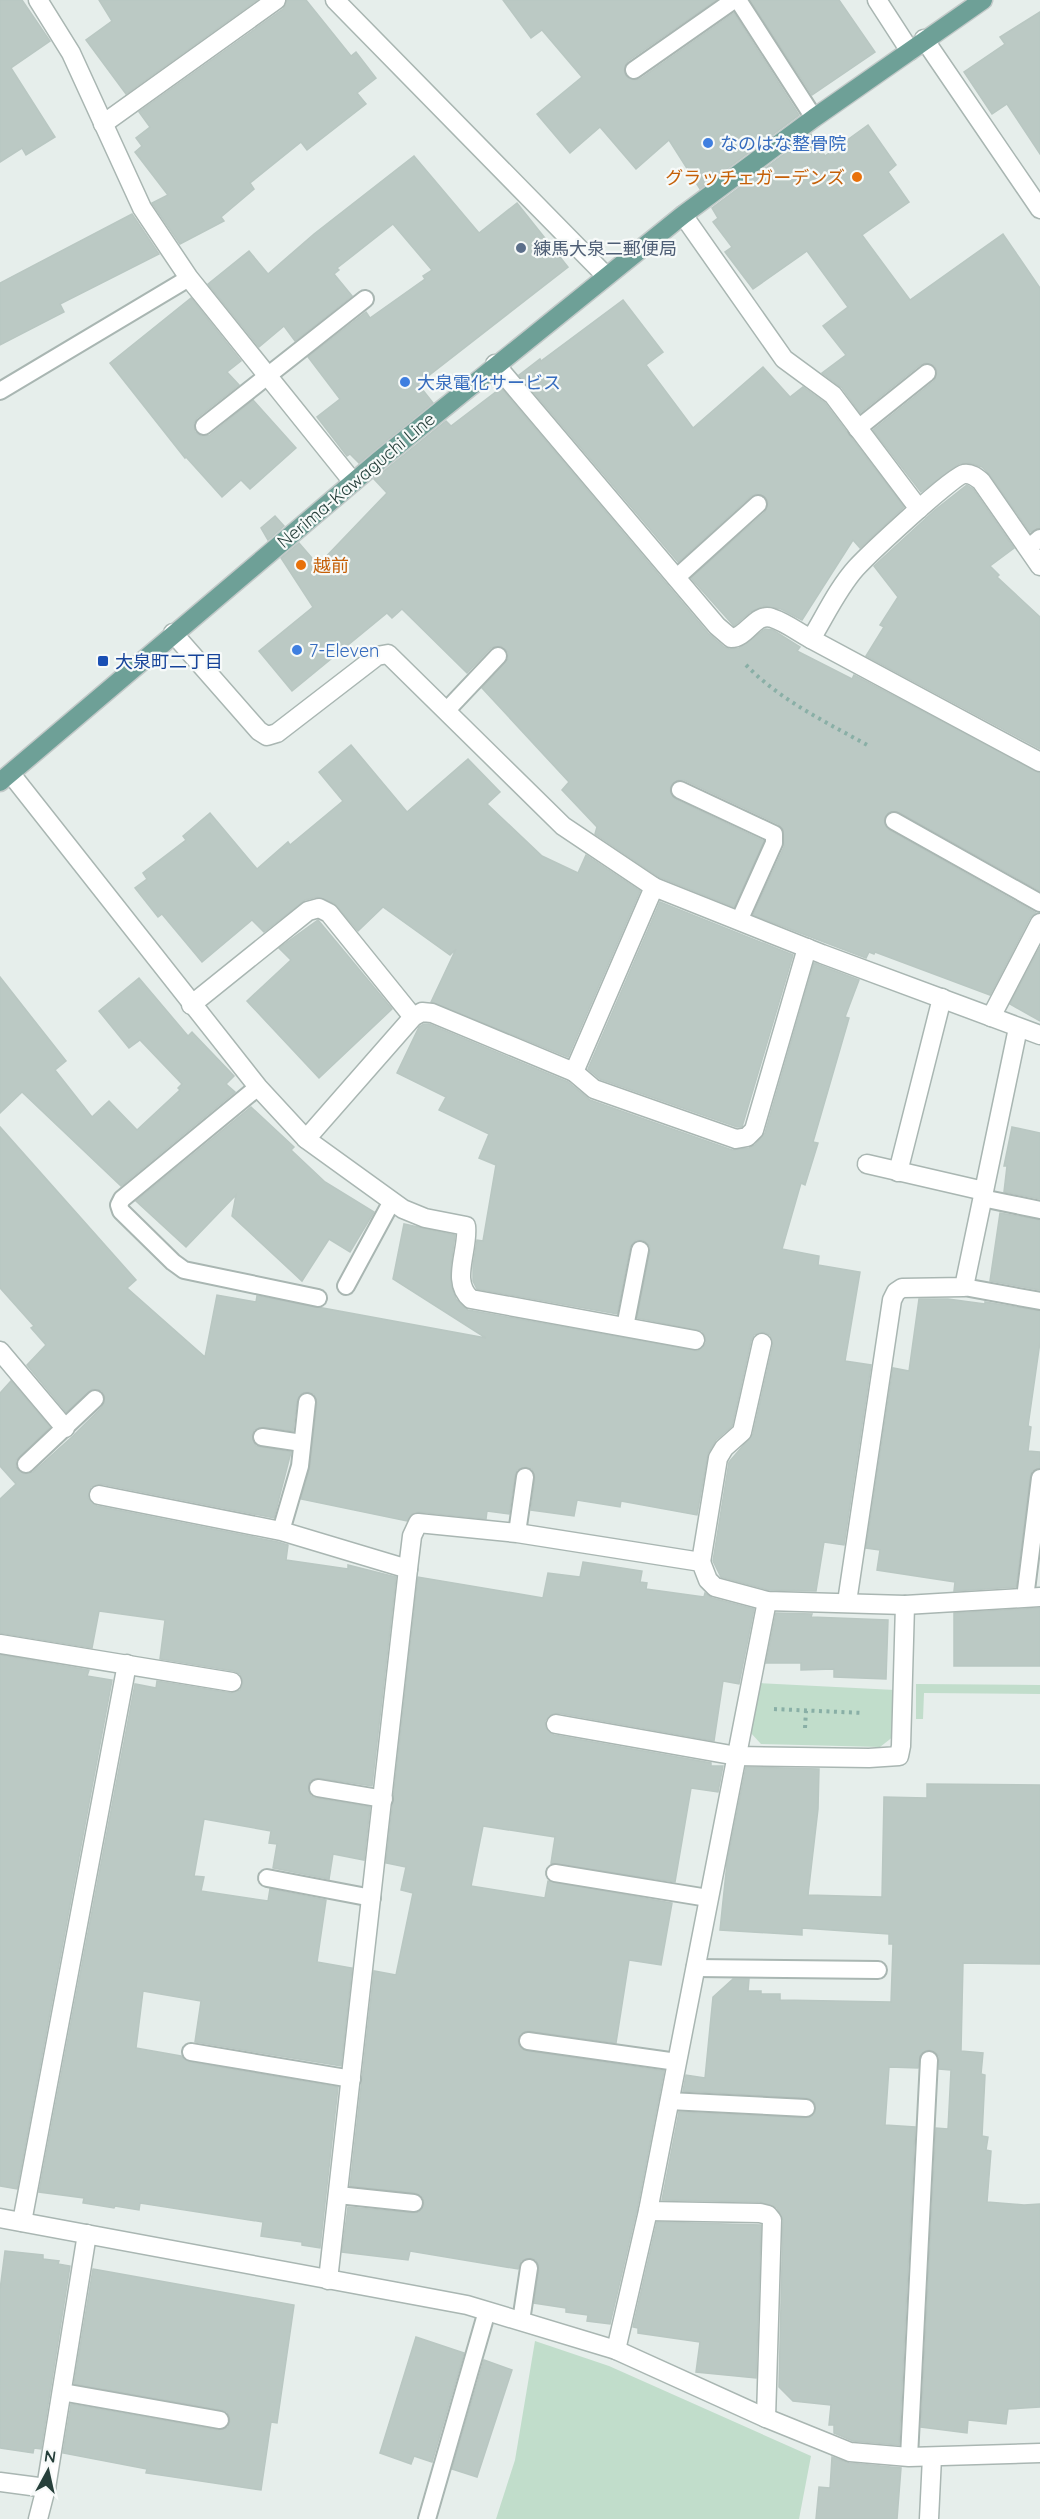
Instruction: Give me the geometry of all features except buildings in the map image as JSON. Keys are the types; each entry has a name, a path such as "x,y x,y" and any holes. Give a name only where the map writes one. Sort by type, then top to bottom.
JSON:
{"main road":[{"name":"Nerima-Kawaguchi Line","path":"5,778 173,633 495,364 683,215 814,118 983,0"}],"street":[{"path":"38,0 70,52 142,208 189,278 353,482"},
{"path":"103,124 276,0"},
{"path":"335,0 606,276"},
{"path":"877,0 917,45 1040,209"},
{"path":"683,215 784,359 833,395 919,509"},
{"path":"495,364 724,634 731,639 743,634 760,618 770,617 1040,762"},
{"path":"811,639 855,568 919,509 957,477 966,474 975,476 1034,543 1040,566"},
{"path":"173,633 259,731 267,736 277,733 377,656 388,654 563,826 654,887 807,948 1040,1035"},
{"path":"5,778 258,1087 306,1138 392,1201 415,1215 466,1226 467,1236 460,1282 463,1292 471,1299 695,1340"},
{"path":"574,1072 654,887"},
{"path":"191,1005 308,911 319,908 329,913 413,1017"},
{"path":"991,1017 1040,923"},
{"path":"306,1138 413,1017 422,1012 432,1013 574,1072 594,1089 736,1139 747,1137 754,1130 807,948"},
{"path":"898,1172 942,998"},
{"path":"847,1602 892,1300 896,1292 902,1288 964,1287 1018,1028"},
{"path":"867,1164 983,1195"},
{"path":"762,1343 742,1432 724,1448 718,1458 701,1562 708,1580 715,1587 767,1601 905,1605 1032,1597"},
{"path":"0,1351 65,1428"},
{"path":"99,1495 281,1531 408,1569"},
{"path":"328,2280 408,1569 412,1536 418,1523 517,1533 701,1562"},
{"path":"616,2350 648,2211 767,1601"},
{"path":"556,1724 737,1756 869,1758 899,1756 902,1746 905,1605"},
{"path":"0,1644 232,1682"},
{"path":"22,2223 127,1664"},
{"path":"648,2211 760,2213 768,2214 772,2220 766,2418"},
{"path":"0,2218 466,2305 616,2350 766,2418 850,2452 909,2457 1040,2453"},
{"path":"38,2519 46,2488 87,2234"},
{"path":"928,2519 932,2457"},
{"path":"0,2482 46,2488"}],"lane":[{"path":"634,70 736,0 814,118"},
{"path":"0,392 189,278"},
{"path":"204,426 365,299"},
{"path":"857,429 927,373"},
{"path":"676,578 758,504"},
{"path":"447,710 498,656"},
{"path":"680,790 774,834 774,843 739,921"},
{"path":"894,821 1040,903"},
{"path":"258,1087 122,1199 119,1205 121,1211 184,1270 318,1298"},
{"path":"983,1195 1040,1210"},
{"path":"346,1286 392,1201"},
{"path":"625,1327 639,1250"},
{"path":"964,1287 1040,1301"},
{"path":"26,1464 95,1399"},
{"path":"281,1531 300,1466 307,1402"},
{"path":"262,1437 302,1443"},
{"path":"517,1533 525,1477"},
{"path":"1032,1597 1040,1478"},
{"path":"318,1788 384,1798"},
{"path":"555,1873 708,1898"},
{"path":"267,1878 372,1898"},
{"path":"695,1968 878,1970"},
{"path":"528,2041 677,2062"},
{"path":"191,2052 352,2079"},
{"path":"909,2457 929,2060"},
{"path":"669,2100 806,2108"},
{"path":"338,2195 414,2203"},
{"path":"521,2321 529,2268"},
{"path":"427,2519 487,2311"},
{"path":"62,2392 220,2420"}],"path":[{"path":"731,639 740,659 766,686 797,706 870,746"},
{"path":"746,1707 863,1713"}],"green space":[{"path":"759,1683 895,1690 894,1736 880,1747 761,1744 750,1732"},
{"path":"916,1684 1040,1685 1040,1694 924,1693 923,1719 916,1719"},
{"path":"535,2341 609,2366 811,2456 799,2519 496,2519 515,2460"}],"place":[{"name":"なのはな整骨院","path":"708,143"},
{"name":"グラッチェガーデンズ","path":"857,177"},
{"name":"練馬大泉二郵便局","path":"521,248"},
{"name":"大泉電化サービス","path":"405,382"},
{"name":"越前","path":"301,565"},
{"name":"7-Eleven","path":"297,650"},
{"name":"大泉町二丁目","path":"103,661"}]}
